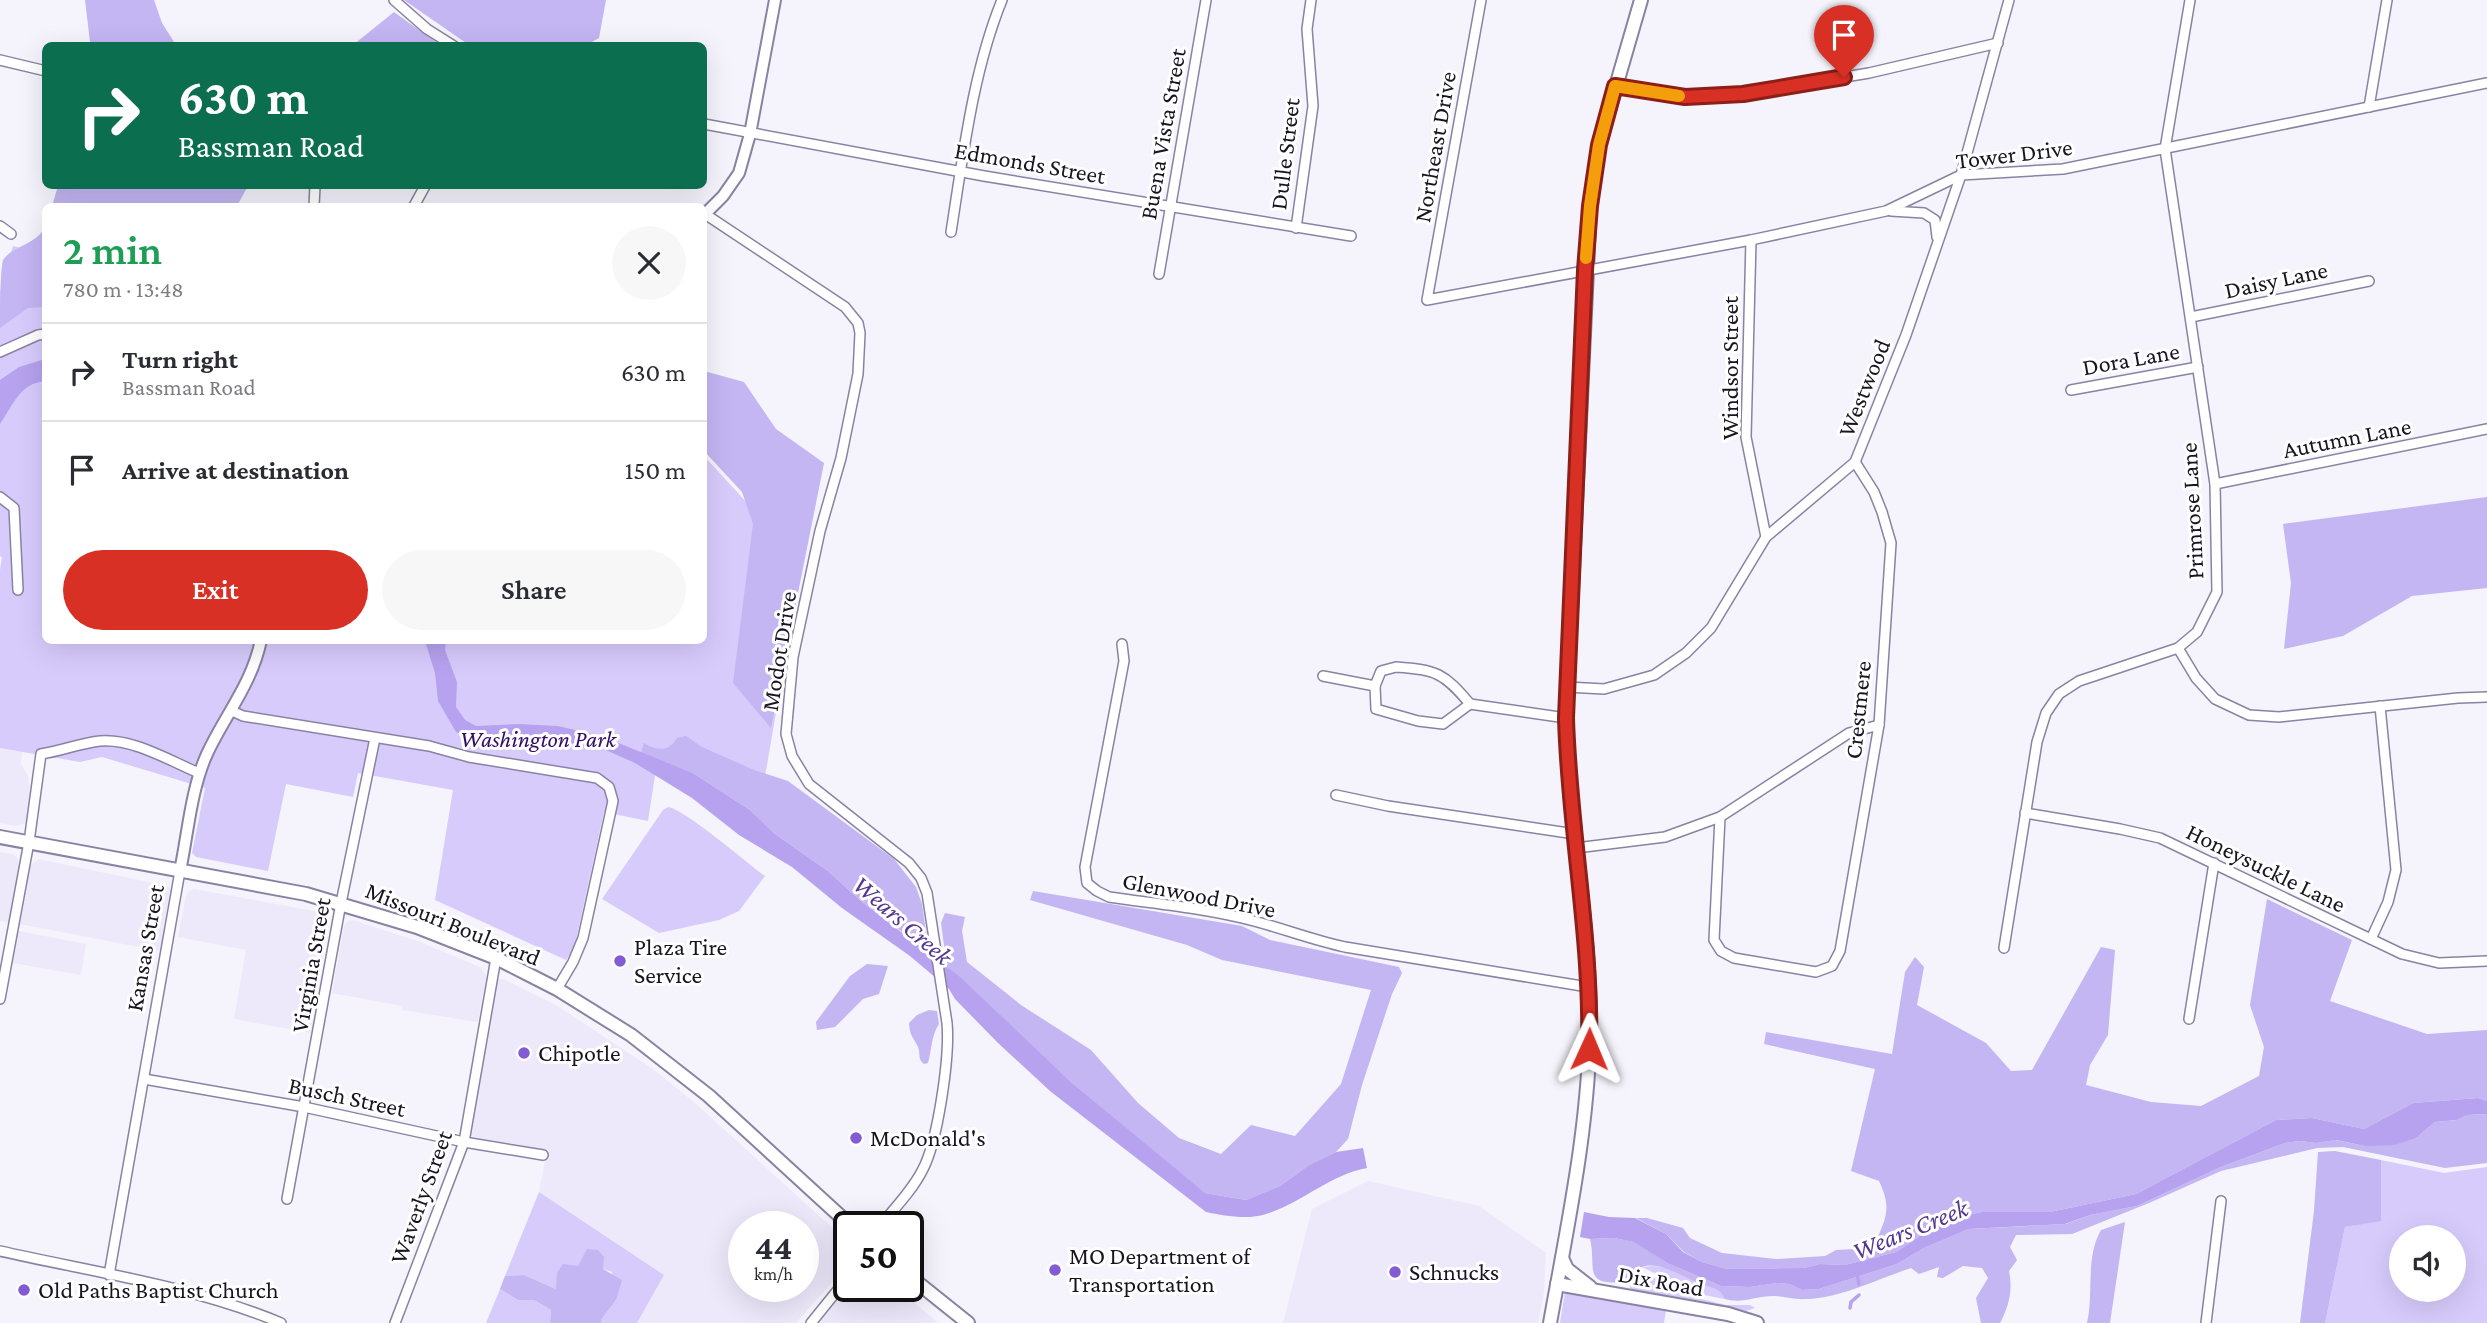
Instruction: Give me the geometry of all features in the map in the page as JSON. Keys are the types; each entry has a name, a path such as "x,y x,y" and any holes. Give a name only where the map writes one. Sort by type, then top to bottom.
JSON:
{"main road":[{"path":"1550,1323 1587,1101 1588,987 1567,771 1566,718 1585,270 1590,206 1599,145 1641,0"},
{"name":"Missouri Boulevard","path":"0,836 296,892 341,903 416,927 496,958 556,989 631,1035 709,1096 835,1211"},
{"path":"1562,1256 1567,1269 1574,1277 1599,1292"},
{"name":"Dix Road","path":"1557,1283 1719,1312 1757,1323"},
{"path":"924,1288 968,1323"}],"street":[{"path":"394,0 427,29 448,42"},
{"path":"707,211 723,196 739,173 750,134 775,0"},
{"path":"951,232 982,62 1002,0"},
{"name":"Buena Vista Street","path":"1159,274 1206,0"},
{"name":"Dulle Street","path":"1296,228 1313,106 1307,29 1311,0"},
{"name":"Northeast Drive","path":"1427,300 1481,0"},
{"name":"Westwood","path":"1567,687 1604,689 1654,675 1686,653 1711,628 1766,537 1855,463 1906,335 1961,175 2009,0"},
{"name":"Primrose Lane","path":"2004,948 2037,742 2046,713 2059,694 2079,681 2178,648 2197,632 2217,592 2215,484 2165,149 2190,0"},
{"path":"2369,107 2386,0"},
{"path":"1615,86 1685,97 1743,94 1869,73 1998,43"},
{"path":"0,60 42,70"},
{"name":"Tower Drive","path":"1427,300 1751,240 1886,211 1961,175 2063,169 2487,83"},
{"name":"Edmonds Street","path":"707,125 1170,208 1351,236"},
{"path":"1886,211 1924,213 1935,220 1938,241"},
{"name":"Modot Drive","path":"707,216 836,300 858,323 861,343 858,374 841,458 820,531 793,657 786,734 797,768 809,784 896,852 920,878 927,893 949,1043 928,1157 914,1185 892,1211"},
{"path":"0,226 11,234"},
{"name":"Windsor Street","path":"1751,240 1746,437 1766,537"},
{"name":"Daisy Lane","path":"2191,317 2369,281"},
{"path":"0,352 42,334"},
{"name":"Dora Lane","path":"2071,390 2197,367"},
{"name":"Autumn Lane","path":"2215,484 2487,429"},
{"name":"Crestmere","path":"1720,817 1714,940 1721,951 1734,958 1816,972 1832,966 1840,951 1879,725 1891,544 1874,492 1855,463"},
{"path":"0,497 14,508 18,590"},
{"name":"Kansas Street","path":"109,1275 199,773 207,752 244,687 260,644"},
{"name":"Glenwood Drive","path":"1122,644 1124,661 1085,867 1087,883 1097,891 1109,897 1217,912 1322,942 1588,987"},
{"path":"2178,648 2196,678 2215,699 2249,715 2279,717 2487,697"},
{"path":"1470,704 1443,724 1418,721 1377,709 1375,686 1381,671 1396,667 1428,670 1450,681 1470,704 1566,718"},
{"path":"1323,676 1375,686"},
{"path":"2371,939 2388,902 2396,870 2379,706"},
{"path":"233,710 243,716 429,746 469,757 597,778 609,788 613,801 579,949 556,989"},
{"path":"1336,795 1575,841 1665,836 1720,817 1849,733 1879,725"},
{"name":"Virginia Street","path":"287,1199 341,903 375,738"},
{"path":"0,999 29,842 41,754 98,741 112,741 139,748 199,773"},
{"name":"Honeysuckle Lane","path":"2025,813 2120,828 2160,838 2402,954 2440,963 2487,961"},
{"path":"2189,1019 2214,863"},
{"name":"Waverly Street","path":"395,1323 464,1142 496,958"},
{"name":"Busch Street","path":"144,1079 304,1107 464,1142 543,1155"},
{"path":"2206,1323 2221,1200"},
{"path":"0,1251 246,1308 281,1323"},
{"path":"811,1323 833,1296"}],"shaded area":[{"path":"85,0 154,0 162,23 174,42 90,42"},
{"path":"404,0 606,0 599,38 592,42 465,42"},
{"path":"394,12 436,42 357,42"},
{"path":"57,189 246,189 239,203 53,203"},
{"path":"42,231 42,307 28,308 0,328 3,260"},
{"path":"42,360 42,382 23,391 0,424 0,380 19,367"},
{"path":"707,372 744,382 776,429 824,463 771,728 733,683 753,524 742,492 707,454"},
{"path":"2487,497 2487,588 2412,596 2343,636 2284,649 2291,583 2283,524"},
{"path":"426,644 446,644 445,650 457,682 456,707 465,720 476,726 558,726 601,736 693,773 750,810 775,834 828,871 862,902 960,977 1071,1082 1205,1193 1246,1200 1280,1186 1309,1165 1336,1152 1363,1148 1367,1168 1340,1177 1292,1203 1259,1216 1229,1216 1206,1212 1050,1091 998,1043 955,999 949,989 910,956 842,908 792,867 739,835 692,798 635,763 599,747 565,747 500,735 467,736 456,732 438,701 435,673"},
{"path":"686,736 702,747 754,770 788,781 894,859 916,887 922,904 929,952 862,902 828,871 775,834 750,810 693,773 641,753 644,743 662,749 670,746 677,738"},
{"path":"0,748 22,752 21,764 28,776 30,790 27,815 25,823 17,826 0,823"},
{"path":"0,852 12,854 18,859 19,866 9,923 0,921"},
{"path":"38,859 168,886 170,889 160,951 20,924 29,870"},
{"path":"194,889 320,912 329,918 311,1033 234,1019 246,950 178,937 186,896"},
{"path":"1033,891 1242,926 1270,940 1399,967 1402,973 1392,994 1362,1085 1348,1139 1336,1152 1309,1165 1280,1186 1246,1200 1205,1193 1071,1082 947,967 941,923 945,913 965,917 962,931 967,962 1021,1005 1091,1050 1138,1103 1179,1138 1221,1154 1251,1125 1295,1136 1341,1084 1371,990 1222,960 1187,945 1030,900"},
{"path":"2267,899 2352,940 2330,1001 2427,1034 2487,1030 2487,1101 2478,1098 2413,1103 2364,1129 2312,1118 2276,1120 2136,1194 2050,1212 1982,1212 1945,1219 1896,1252 1845,1265 1727,1269 1702,1262 1684,1252 1666,1234 1636,1218 1647,1218 1683,1228 1690,1238 1722,1253 1776,1259 1825,1256 1836,1250 1873,1248 1886,1215 1886,1200 1879,1181 1851,1171 1875,1069 1764,1044 1766,1032 1892,1054 1905,972 1915,957 1924,967 1917,1005 1986,1043 2011,1071 2032,1070 2101,947 2115,950 2108,1035 2090,1065 2086,1085 2151,1102 2201,1106 2259,1076 2264,1047 2250,1005"},
{"path":"353,920 420,942 480,967 486,976 478,1022 402,1010 402,1006 332,993 344,926"},
{"path":"19,931 86,944 81,975 13,963"},
{"path":"867,964 888,966 879,994 863,999 835,1027 817,1030 816,1022 850,976"},
{"path":"500,979 505,980 556,1005 653,1069 695,1103 814,1211 728,1211 728,1302 815,1302 796,1323 637,1323 664,1275 539,1192 547,1151 470,1136 497,982"},
{"path":"929,1010 937,1011 939,1024 928,1063 924,1064 909,1023 917,1015"},
{"path":"2478,1098 2487,1101 2487,1114 2435,1122 2416,1138 2394,1145 2365,1146 2336,1140 2285,1143 2221,1167 2137,1206 2090,1215 2065,1224 1969,1229 1924,1248 1897,1264 1819,1289 1802,1290 1789,1284 1777,1283 1750,1287 1721,1286 1667,1263 1634,1242 1614,1238 1580,1237 1584,1212 1635,1218 1666,1234 1683,1252 1702,1262 1727,1269 1845,1265 1896,1252 1945,1219 1982,1212 2050,1212 2136,1194 2276,1120 2312,1118 2364,1129 2413,1103"},
{"path":"2487,1114 2487,1163 2445,1168 2343,1147 2317,1148 2221,1171 2072,1234 2016,1235 2010,1247 2017,1260 2009,1271 2009,1298 2000,1323 1981,1323 1976,1298 1988,1278 1982,1268 1963,1266 1943,1278 1937,1277 1939,1267 1919,1274 1911,1268 1846,1292 1819,1298 1773,1296 1737,1301 1725,1299 1717,1290 1660,1267 1642,1267 1633,1272 1625,1282 1602,1281 1596,1278 1594,1272 1590,1239 1614,1238 1635,1242 1667,1263 1721,1286 1750,1287 1777,1283 1789,1284 1802,1290 1819,1289 1897,1264 1924,1248 1969,1229 2066,1224 2090,1215 2137,1206 2221,1167 2285,1143 2335,1140 2365,1146 2416,1138 2435,1122"},
{"path":"2335,1151 2381,1160 2381,1221 2345,1227 2325,1323 2300,1323 2314,1211 2318,1152"},
{"path":"1368,1181 1479,1206 1546,1253 1544,1292 1538,1323 1283,1323 1312,1209"},
{"path":"819,1216 833,1228 833,1281 819,1297"},
{"path":"2125,1222 2110,1323 2087,1323 2091,1264 2096,1241 2101,1230"},
{"path":"587,1249 598,1250 604,1257 603,1269 622,1280 616,1300 601,1320 602,1323 550,1323 551,1310 534,1300 518,1300 500,1289 505,1276 524,1275 556,1289 557,1273 563,1264 578,1266"},
{"path":"836,1302 914,1302 938,1323 818,1323"}],"green space":[{"name":"Washington Park","path":"13,246 42,253 42,644 707,644 707,459 750,506 809,521 762,794 658,756 648,821 604,812 574,949 566,960 435,900 453,790 358,773 353,797 286,784 268,871 196,857 192,853 205,788 102,757 80,762 0,748 0,292"},
{"path":"668,807 688,817 765,876 739,911 719,920 659,933 602,899 663,810"},
{"path":"2381,1160 2444,1173 2487,1167 2487,1323 2325,1323 2345,1227 2381,1220"},
{"path":"539,1192 664,1275 637,1323 602,1323 601,1320 616,1300 612,1272 578,1267 556,1289 524,1275 505,1276"},
{"path":"1642,1267 1665,1267 1697,1283 1717,1288 1725,1299 1734,1301 1699,1294"},
{"path":"1646,1274 1697,1298 1726,1305 1750,1305 1755,1308 1746,1311 1631,1290 1633,1279"},
{"path":"500,1289 518,1300 534,1300 551,1310 550,1323 486,1323"},
{"path":"1565,1292 1666,1310 1664,1323 1560,1323"}],"waterway":[{"name":"Wears Creek","path":"1857,1273 1859,1284"},
{"path":"1850,1308 1851,1302 1859,1295"}],"slow traffic":[{"path":"1586,258 1599,145 1615,86 1679,96"}],"place":[{"name":"Plaza Tire Service","path":"620,961"},
{"name":"Chipotle","path":"524,1053"},
{"name":"McDonald's","path":"856,1138"},
{"name":"MO Department of Transportation","path":"1055,1270"},
{"name":"Schnucks","path":"1395,1272"},
{"name":"Old Paths Baptist Church","path":"24,1290"}],"route":[{"path":"1589,1049 1588,965 1567,771 1566,718 1585,270 1590,206 1599,145 1615,86 1685,97 1743,94 1844,77"}]}
